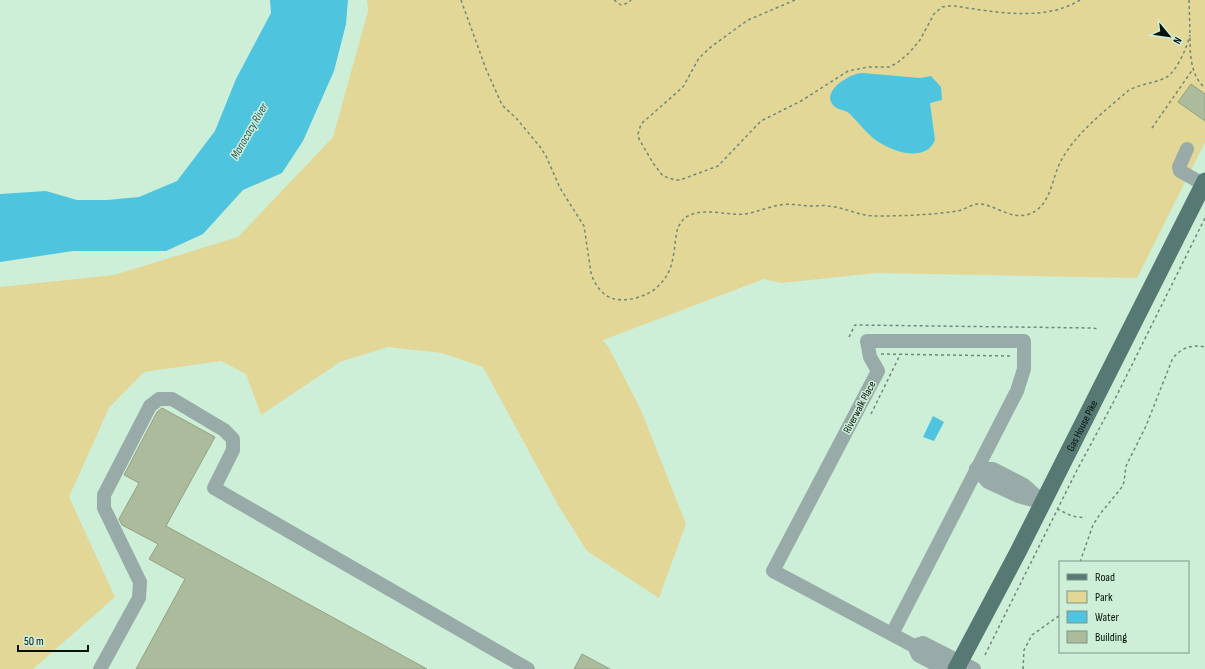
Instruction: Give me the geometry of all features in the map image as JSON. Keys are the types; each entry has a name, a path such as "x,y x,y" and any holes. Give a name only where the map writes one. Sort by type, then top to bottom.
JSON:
{"main road":[{"name":"Gas House Pike","path":"964,667 1050,506 1204,183"}],"street":[{"path":"1187,149 1179,167 1180,171 1204,183"},
{"name":"Riverwalk Place","path":"892,634 1016,391 1024,369 1024,341 868,341 870,357 878,372 773,571 914,646 918,655 944,669"},
{"path":"100,669 139,598 140,582 104,508 104,495 150,406 159,399 172,399 224,430 233,439 233,450 214,488 528,669"},
{"path":"976,469 988,482 1018,496 1050,506"},
{"name":"Riverwalk Place","path":"914,646 923,643 964,667"}],"path":[{"path":"461,0 486,69 502,105 517,119 541,148 557,182 584,226 591,272 594,280 606,295 623,300 632,299 647,293 655,289 661,283 668,274 678,227 688,216 698,213 711,212 744,214 781,205 792,204 828,206 873,216 933,214 959,210 977,204 984,205 1007,214 1027,215 1036,211 1042,206 1048,196 1052,188 1057,169 1074,141 1129,90 1138,85 1163,79 1168,76 1183,55 1190,35"},
{"path":"614,0 621,5 628,3 631,0"},
{"path":"795,0 748,20 712,46 699,58 683,87 641,124 638,134 640,139 653,164 663,176 674,180 680,180 718,166 754,127 769,116 801,101 848,71 868,67 889,67 897,63 920,40 934,14 942,8 948,6 999,13 1047,12 1067,7 1080,0"},
{"path":"1190,0 1190,46 1193,69 1198,82 1205,88"},
{"path":"1152,128 1193,69"},
{"path":"985,655 1050,506 1114,401 1205,218"},
{"path":"849,337 855,325 1053,327 1098,329"},
{"path":"1080,561 1093,526 1100,514 1122,487 1126,466 1146,426 1172,360 1179,351 1184,348 1199,346 1205,347"},
{"path":"877,354 1010,356"},
{"path":"871,414 900,355"},
{"path":"1050,506 1072,516 1085,518"},
{"path":"1023,669 1024,650 1032,635 1059,616"}],"green space":[{"path":"367,0 1205,0 1205,142 1137,278 877,273 781,283 764,279 603,340 609,348 641,410 686,524 659,598 587,551 558,505 483,367 442,353 388,347 340,362 261,415 246,374 221,361 144,372 109,408 69,497 115,597 33,669 0,669 0,287 114,275 238,237 333,137 368,11"}],"water":[{"name":"Monocacy River","path":"270,0 348,0 346,24 334,71 303,141 282,173 243,190 203,234 166,251 73,251 0,262 0,194 46,191 77,200 107,200 139,197 177,181 215,131 236,79 271,13"},
{"path":"863,73 920,78 931,76 941,87 942,100 930,103 935,140 931,147 917,153 900,152 892,149 873,138 849,113 833,105 830,96 835,88 847,78"},
{"path":"933,416 944,422 934,441 923,437"}],"building":[{"path":"1191,84 1205,94 1205,121 1178,102"},
{"path":"162,408 215,437 166,526 427,669 136,669 185,579 149,559 158,544 122,525 119,519 139,483 124,475 157,412"},
{"path":"582,654 610,669 574,669"}]}
